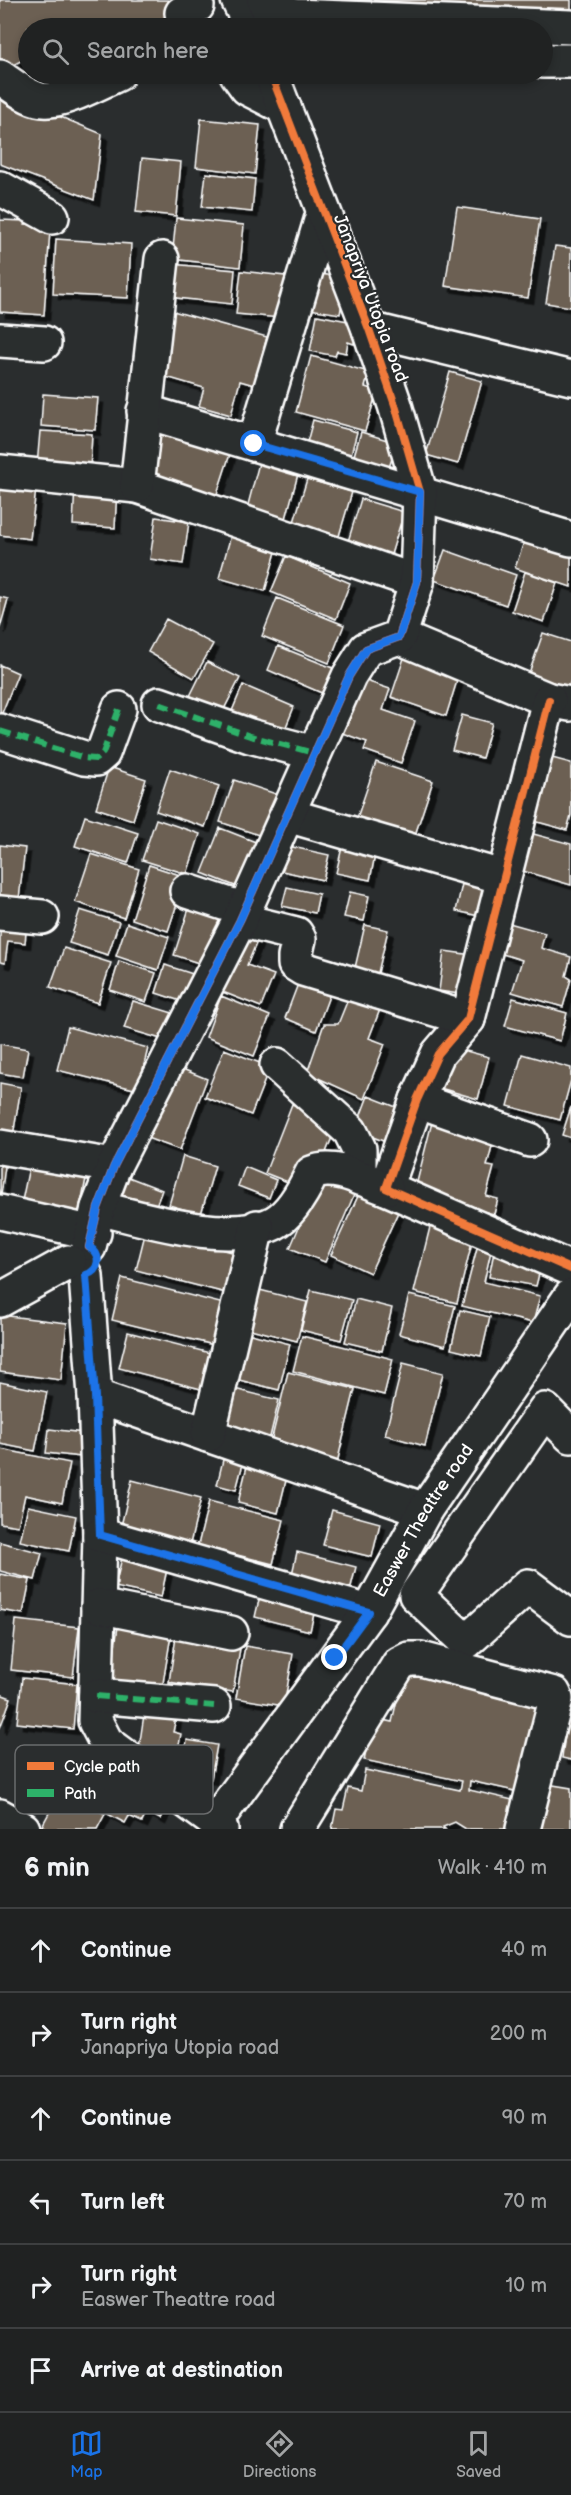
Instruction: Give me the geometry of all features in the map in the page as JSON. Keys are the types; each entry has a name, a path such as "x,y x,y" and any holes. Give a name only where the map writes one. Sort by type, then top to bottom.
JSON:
{"street":[{"path":"238,0 247,18"},
{"path":"264,0 266,5 294,16 344,18"},
{"path":"553,26 571,27"},
{"path":"553,61 571,61"},
{"path":"0,77 24,93 42,100 60,98 94,84"},
{"path":"244,84 247,88 284,107"},
{"name":"Janapriya Utopia road","path":"275,84 369,329 395,405 420,492 417,582 399,637"},
{"path":"0,188 52,217"},
{"path":"254,444 323,214"},
{"path":"137,486 162,259"},
{"path":"369,329 571,378"},
{"path":"0,340 44,343"},
{"path":"144,411 571,539"},
{"path":"0,472 137,486 417,582"},
{"path":"110,1745 106,1742 95,1721 100,1535 87,1245 114,1166 242,915 349,676 366,649 399,637 560,702 502,877 468,1019 438,1054 417,1100 372,1183"},
{"path":"159,704 250,736 314,753"},
{"path":"0,730 84,758 96,759 103,753 119,710"},
{"path":"287,815 502,877"},
{"path":"187,891 242,915 296,934 299,939 295,964 303,969 468,1019"},
{"path":"0,913 42,917"},
{"path":"277,1065 350,1131 372,1183"},
{"path":"417,1100 530,1140"},
{"path":"0,1147 114,1166"},
{"path":"0,1300 87,1245 177,1226 231,1233 274,1222 302,1196 312,1173 319,1170 338,1171 372,1183 571,1269"},
{"path":"0,1212 87,1245"},
{"path":"208,1435 256,1227"},
{"name":"Easwer Theattre road","path":"218,1825 369,1612 425,1510 571,1296"},
{"path":"95,1396 425,1510"},
{"path":"571,1436 545,1410 416,1595 466,1642 528,1586 571,1618"},
{"path":"100,1535 369,1612"},
{"path":"99,1606 231,1633"},
{"path":"297,1829 399,1664 409,1659 421,1659 554,1694 556,1699 523,1829"},
{"path":"96,1696 214,1706"},
{"path":"203,1814 218,1825"},
{"path":"0,1816 23,1829"}],"building":[{"path":"0,0 168,0 176,18 18,18 18,62 2,71 0,66"},
{"path":"346,0 571,0 571,12"},
{"path":"48,84 76,84 52,94"},
{"path":"0,92 102,134 94,200 0,164"},
{"path":"201,119 260,125 255,174 196,167"},
{"path":"142,158 181,162 176,216 136,212"},
{"path":"206,173 255,179 252,212 202,207"},
{"path":"457,207 540,219 528,298 445,286"},
{"path":"176,218 244,225 240,267 172,259"},
{"path":"0,220 25,221 25,224 37,225 37,229 50,230 44,315 0,312"},
{"path":"56,239 131,244 128,298 53,294"},
{"path":"555,246 571,248 571,307 546,303"},
{"path":"171,264 235,270 232,304 167,297"},
{"path":"241,271 285,276 280,318 236,314"},
{"path":"308,272 346,278 340,314 303,308"},
{"path":"173,311 267,337 254,385 240,381 231,415 199,406 204,388 156,374"},
{"path":"317,315 358,323 354,344 348,342 346,353 337,351 335,356 310,351"},
{"path":"311,356 369,372 365,387 377,391 365,431 296,412"},
{"path":"450,372 482,381 458,464 426,455"},
{"path":"43,394 98,398 95,430 41,426"},
{"path":"313,420 357,432 347,469 303,457"},
{"path":"40,431 92,434 90,469 37,466"},
{"path":"160,432 230,454 215,500 145,478"},
{"path":"361,432 397,443 385,480 350,469"},
{"path":"259,463 298,474 284,526 245,516"},
{"path":"307,479 352,492 336,546 291,532"},
{"path":"0,484 36,489 30,539 0,535"},
{"path":"75,485 117,488 115,528 73,525"},
{"path":"361,499 404,512 389,561 346,548"},
{"path":"156,517 189,522 183,564 150,559"},
{"path":"233,528 279,541 265,591 219,578"},
{"path":"528,530 571,545 571,587 515,568"},
{"path":"445,550 516,575 506,605 434,580"},
{"path":"286,556 350,583 336,619 271,592"},
{"path":"525,572 557,583 544,622 512,611"},
{"path":"0,597 8,599 0,628"},
{"path":"277,598 344,625 329,663 262,636"},
{"path":"166,619 213,644 194,678 148,652"},
{"path":"543,633 571,642 571,680 568,690 528,676"},
{"path":"278,646 335,669 324,694 268,670"},
{"path":"407,649 461,668 446,716 391,697"},
{"path":"207,662 240,678 221,715 189,698"},
{"path":"0,665 18,673 0,718"},
{"path":"360,679 390,689 383,710 415,721 401,763 364,750 367,742 342,733"},
{"path":"243,685 294,707 283,734 232,711"},
{"path":"462,715 492,723 482,758 452,750"},
{"path":"541,755 571,763 571,815 567,830 523,818"},
{"path":"376,762 433,781 414,838 357,818"},
{"path":"109,767 146,779 133,820 96,808"},
{"path":"170,769 219,786 205,827 156,811"},
{"path":"234,780 288,798 274,840 220,822"},
{"path":"85,816 138,833 128,863 75,846"},
{"path":"156,819 200,834 187,874 142,860"},
{"path":"220,828 266,846 248,891 202,873"},
{"path":"526,832 571,844 571,885 516,869"},
{"path":"343,843 376,850 370,880 336,873"},
{"path":"0,845 25,848 19,899 0,897"},
{"path":"288,846 329,855 323,880 282,871"},
{"path":"91,854 139,869 124,918 75,902"},
{"path":"149,865 186,877 168,931 132,919"},
{"path":"462,884 493,891 488,918 456,911"},
{"path":"287,887 319,894 315,913 282,906"},
{"path":"350,892 369,896 364,921 344,917"},
{"path":"193,896 230,909 211,967 174,955"},
{"path":"80,910 119,922 108,955 69,943"},
{"path":"0,918 27,921 25,943 8,941 5,963 0,962"},
{"path":"502,921 545,933 541,948 571,957 566,976 571,979 563,1007 512,992 522,960 493,951"},
{"path":"127,923 169,937 158,970 116,956"},
{"path":"241,924 261,932 247,965 274,975 261,1007 215,989"},
{"path":"365,925 388,930 377,977 354,972"},
{"path":"64,948 111,963 98,1003 50,987"},
{"path":"444,951 472,955 466,995 439,991"},
{"path":"119,961 156,973 146,1002 110,990"},
{"path":"165,965 199,976 190,1004 156,993"},
{"path":"301,976 332,988 316,1031 285,1018"},
{"path":"353,987 384,999 369,1038 385,1044 364,1099 307,1073 324,1024 338,1024"},
{"path":"221,996 270,1016 254,1056 206,1037"},
{"path":"513,998 567,1013 560,1041 505,1026"},
{"path":"133,1001 176,1014 168,1041 124,1028"},
{"path":"68,1027 148,1048 138,1090 57,1070"},
{"path":"0,1044 28,1049 23,1077 0,1073"},
{"path":"451,1047 489,1057 478,1099 440,1088"},
{"path":"224,1049 270,1067 251,1115 205,1097"},
{"path":"522,1054 571,1068 571,1080 560,1120 508,1106"},
{"path":"175,1066 207,1079 180,1150 147,1138"},
{"path":"0,1083 21,1087 13,1136 0,1134"},
{"path":"368,1096 409,1112 396,1146 355,1130"},
{"path":"292,1104 338,1122 321,1165 303,1158 293,1184 265,1173"},
{"path":"571,1107 571,1138 562,1135"},
{"path":"433,1118 495,1134 487,1166 494,1167 486,1196 498,1199 494,1214 414,1194"},
{"path":"0,1151 7,1152 0,1203"},
{"path":"183,1156 215,1166 201,1214 169,1205"},
{"path":"31,1157 88,1169 79,1213 22,1201"},
{"path":"245,1167 276,1180 269,1198 238,1186"},
{"path":"322,1173 357,1188 325,1262 290,1248"},
{"path":"126,1176 162,1190 154,1211 118,1197"},
{"path":"359,1194 398,1212 370,1273 331,1255"},
{"path":"430,1227 473,1238 457,1303 414,1292"},
{"path":"146,1230 236,1253 226,1293 136,1270"},
{"path":"477,1248 491,1251 484,1282 540,1296 533,1323 462,1306"},
{"path":"494,1252 542,1262 536,1286 489,1277"},
{"path":"122,1278 224,1304 214,1345 112,1320"},
{"path":"248,1287 307,1302 297,1341 239,1326"},
{"path":"311,1290 352,1300 341,1340 301,1330"},
{"path":"409,1295 455,1306 445,1346 399,1334"},
{"path":"356,1299 392,1308 382,1351 345,1342"},
{"path":"460,1310 490,1317 481,1356 451,1349"},
{"path":"0,1315 67,1323 61,1380 0,1372"},
{"path":"239,1331 290,1344 279,1390 227,1377"},
{"path":"128,1332 210,1353 201,1389 119,1368"},
{"path":"302,1336 393,1359 384,1395 293,1371"},
{"path":"403,1363 443,1373 425,1446 385,1435"},
{"path":"288,1372 355,1389 336,1467 269,1450"},
{"path":"0,1382 47,1392 35,1451 0,1444"},
{"path":"226,1387 279,1400 269,1441 216,1428"},
{"path":"49,1429 93,1434 90,1458 46,1453"},
{"path":"226,1447 246,1452 236,1490 217,1485"},
{"path":"0,1449 70,1463 62,1503 25,1495 18,1526 0,1523"},
{"path":"250,1454 290,1464 278,1513 238,1503"},
{"path":"132,1480 201,1498 190,1544 121,1526"},
{"path":"209,1501 284,1520 273,1564 198,1545"},
{"path":"28,1506 76,1516 69,1551 20,1541"},
{"path":"332,1510 380,1523 372,1557 323,1545"},
{"path":"0,1542 42,1553 35,1580 0,1571"},
{"path":"125,1545 170,1555 161,1597 115,1587"},
{"path":"297,1552 356,1567 348,1598 290,1583"},
{"path":"0,1574 30,1580 23,1614 0,1610"},
{"path":"261,1591 316,1605 310,1631 255,1617"},
{"path":"16,1620 79,1627 73,1677 11,1670"},
{"path":"119,1620 172,1629 161,1695 109,1687"},
{"path":"177,1631 241,1642 233,1692 169,1682"},
{"path":"245,1646 293,1654 284,1706 236,1698"},
{"path":"409,1668 540,1696 519,1792 470,1781 469,1790 517,1801 511,1829 466,1829 455,1822 443,1827 445,1829 332,1829 336,1809 343,1810 348,1788 361,1791 365,1770 460,1790 462,1781 364,1760 373,1718 392,1722 400,1686 406,1687"},
{"path":"22,1678 77,1684 73,1729 17,1723"},
{"path":"0,1694 11,1698 0,1728"},
{"path":"145,1708 177,1713 173,1732 181,1734 179,1745 139,1745"},
{"path":"568,1712 571,1712 571,1760 562,1758"},
{"path":"187,1740 217,1745 213,1768 213,1745 186,1745"},
{"path":"541,1783 571,1788 571,1829 533,1829"},
{"path":"49,1814 105,1814 97,1829 48,1829 42,1826"},
{"path":"108,1814 146,1814 142,1822 129,1816 125,1823"},
{"path":"151,1814 162,1814 160,1819"}],"marked path":[{"path":"159,704 250,736 314,753"},
{"path":"0,731 84,758 96,759 103,753 119,709"},
{"path":"96,1696 214,1706"}],"cycle path":[{"path":"89,1247 98,1208 114,1166 240,920 349,676 366,649 399,637 417,582 420,492 395,405 369,329 275,84"},
{"path":"549,700 468,1019 438,1054 417,1100 386,1188 571,1269"}],"route":[{"path":"254,444 420,492 417,582 399,637 366,649 349,676 240,920 114,1166 98,1208 89,1247 96,1253 99,1262 94,1271 86,1275 95,1396 100,1535 369,1612 335,1658"}]}
